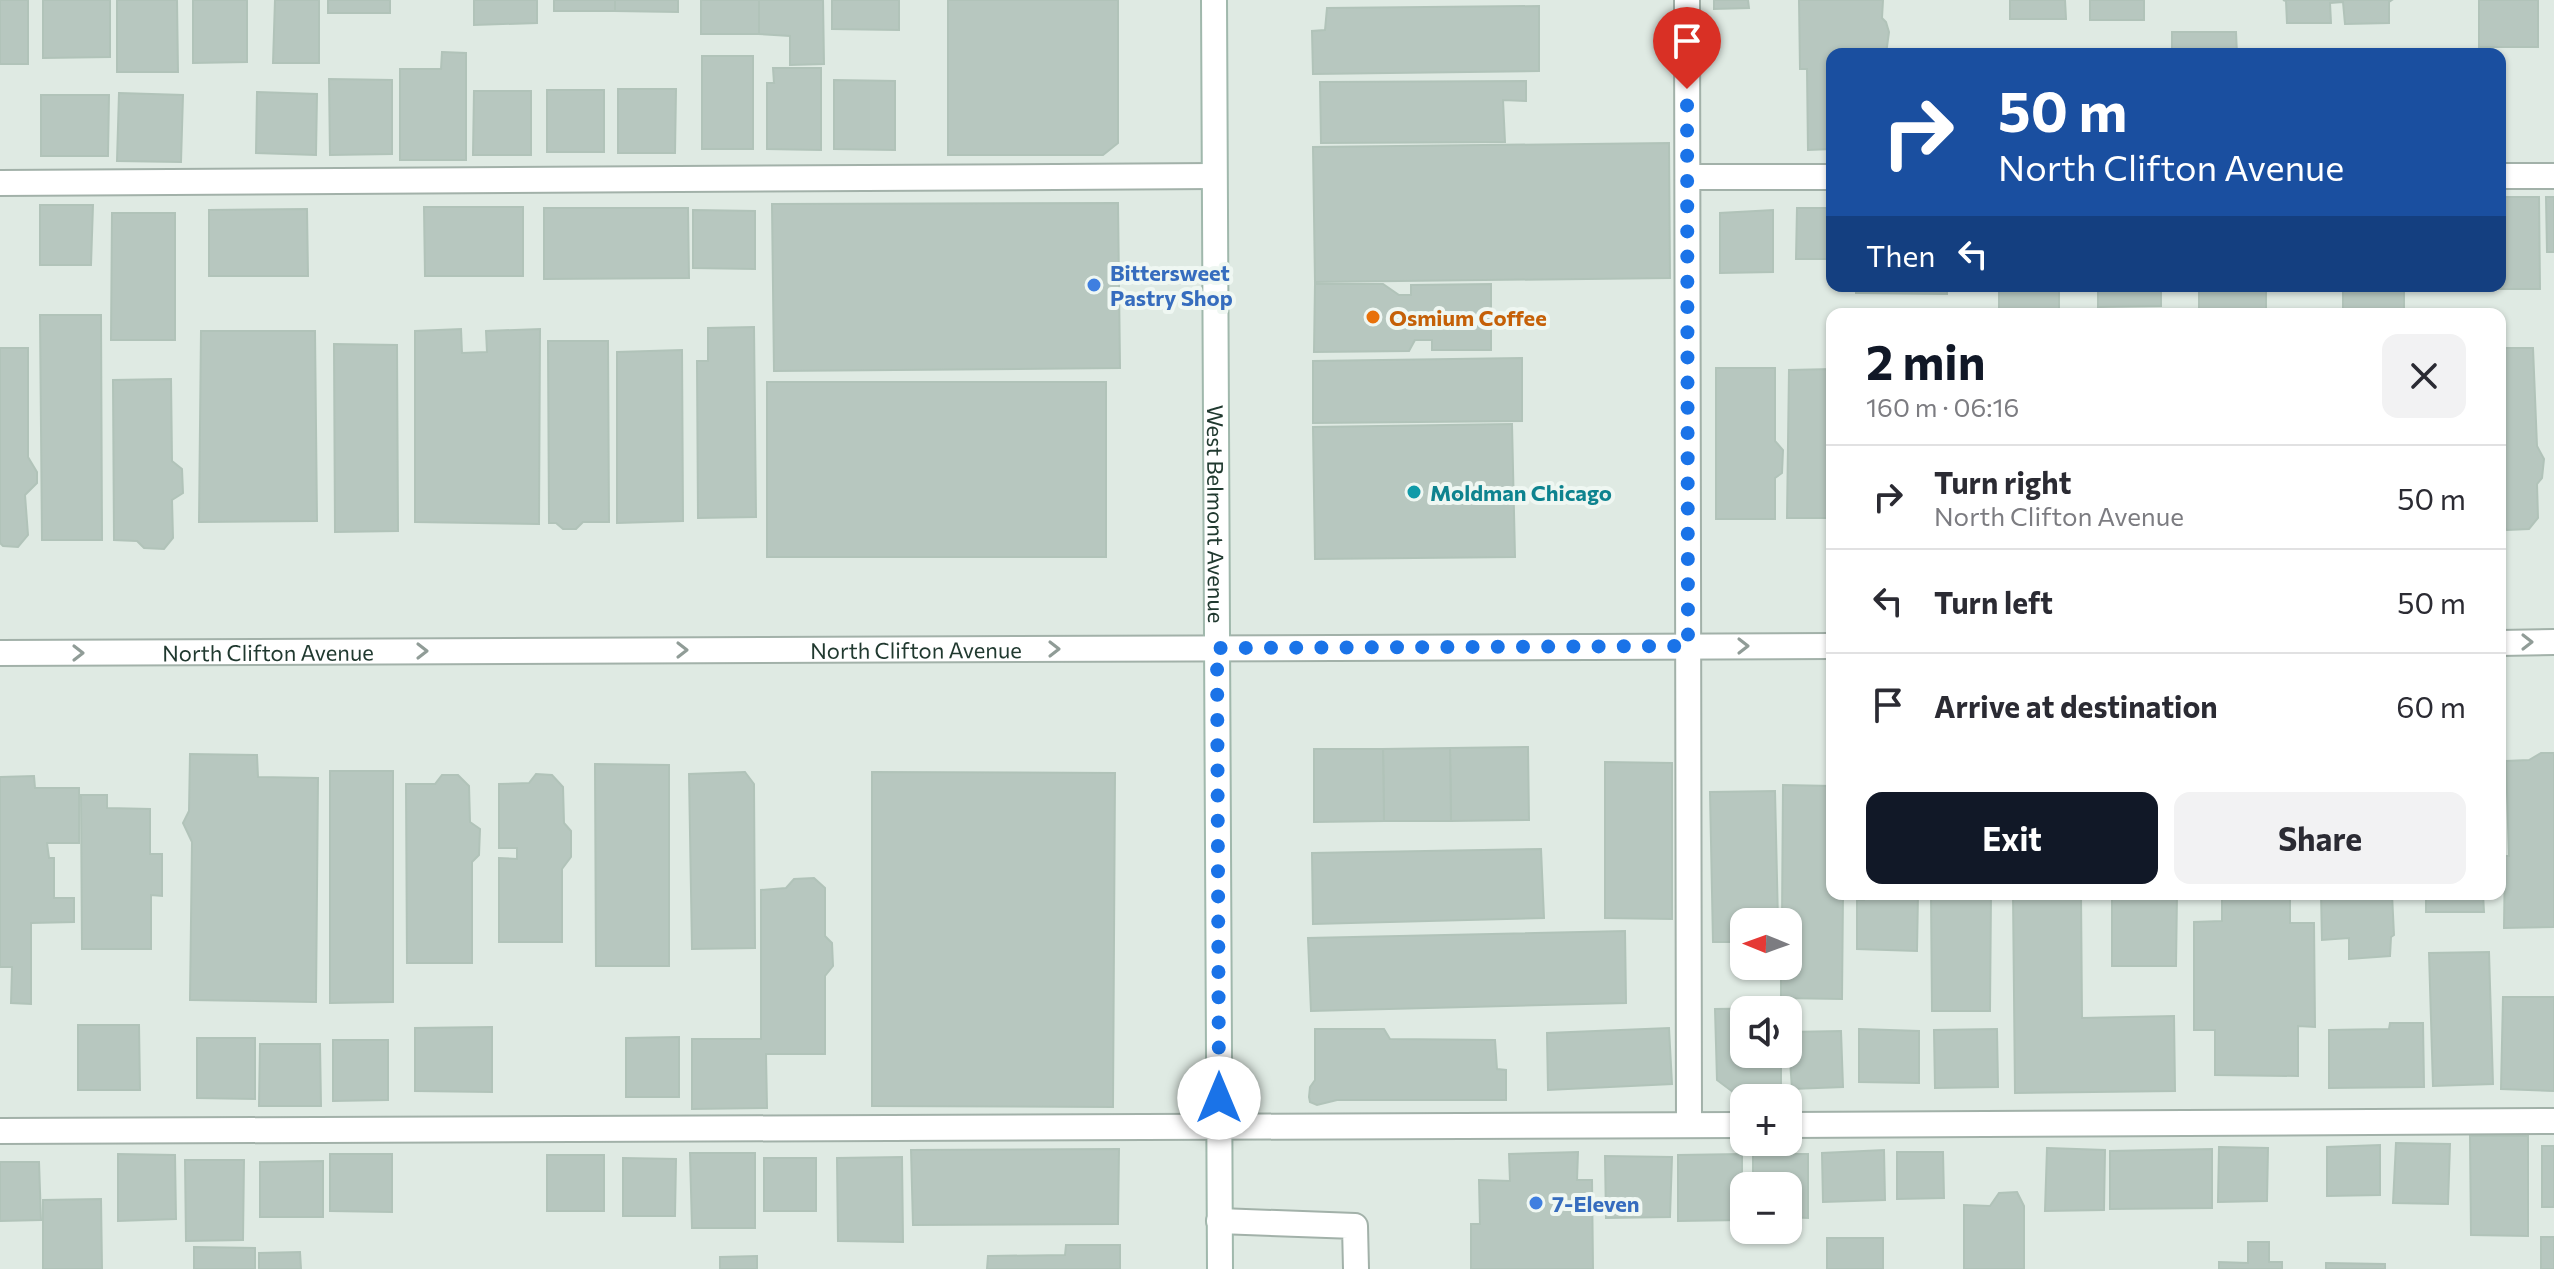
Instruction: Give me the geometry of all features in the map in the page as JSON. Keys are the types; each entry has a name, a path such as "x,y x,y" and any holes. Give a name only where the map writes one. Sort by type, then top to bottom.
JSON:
{"street":[{"name":"West Belmont Avenue","path":"1214,0 1220,1269"},
{"path":"1687,0 1689,1125"},
{"path":"0,183 1214,176"},
{"path":"2506,176 2554,176"},
{"path":"1688,177 1826,177"},
{"path":"2506,643 2554,642"},
{"name":"North Clifton Avenue","path":"0,653 1826,646"},
{"path":"1802,1125 2554,1121"},
{"path":"0,1131 1730,1125"},
{"path":"1219,1221 1355,1226 1356,1269"}],"building":[{"path":"0,0 28,0 28,64 0,64"},
{"path":"43,0 110,0 110,57 43,58"},
{"path":"117,0 177,0 178,72 117,72"},
{"path":"193,0 247,0 247,62 193,63"},
{"path":"275,0 319,0 319,63 273,63"},
{"path":"328,0 390,0 390,13 328,13"},
{"path":"474,0 537,0 537,23 474,25"},
{"path":"554,0 615,0 615,11 554,11"},
{"path":"615,0 678,0 678,12 615,11"},
{"path":"701,0 759,0 759,34 701,34"},
{"path":"759,0 823,0 824,64 790,65 790,36 759,34"},
{"path":"832,0 899,0 899,30 832,29"},
{"path":"948,0 1118,0 1118,143 1103,155 948,155"},
{"path":"1714,0 1748,0 1749,8 1714,9"},
{"path":"1799,0 1883,0 1882,18 1889,32 1887,48 1826,48 1826,149 1808,150 1807,69 1800,69"},
{"path":"2010,0 2065,0 2066,19 2010,19"},
{"path":"2090,0 2144,0 2144,20 2090,20"},
{"path":"2283,0 2392,0 2389,2 2389,23 2345,24 2343,2 2330,3 2331,23 2287,23 2286,1"},
{"path":"2479,0 2538,0 2538,47 2479,47"},
{"path":"1539,6 1539,71 1313,74 1312,31 1325,30 1327,8"},
{"path":"2172,32 2236,32 2237,48 2172,48"},
{"path":"442,52 466,53 466,160 400,160 400,69 441,69"},
{"path":"702,56 753,56 753,149 702,149"},
{"path":"773,68 821,68 821,150 767,149 767,83 774,83"},
{"path":"329,79 392,80 392,154 330,155"},
{"path":"834,80 895,81 895,150 834,149"},
{"path":"1526,81 1526,101 1503,100 1505,142 1321,143 1320,82"},
{"path":"618,89 676,89 675,153 618,153"},
{"path":"547,90 604,90 604,152 547,152"},
{"path":"474,91 531,91 531,155 473,155"},
{"path":"257,92 317,94 316,155 256,153"},
{"path":"119,93 183,95 181,162 117,161"},
{"path":"41,95 109,95 108,156 41,156"},
{"path":"1669,143 1670,278 1315,282 1313,147"},
{"path":"2506,197 2539,197 2540,289 2506,289"},
{"path":"2546,197 2554,197 2554,252 2547,252"},
{"path":"1118,203 1120,368 774,371 772,204"},
{"path":"40,205 93,205 91,265 40,265"},
{"path":"424,207 523,207 523,276 425,276"},
{"path":"544,208 688,208 689,278 544,279"},
{"path":"1797,208 1826,208 1826,259 1796,259"},
{"path":"307,209 308,276 209,276 209,210"},
{"path":"693,210 755,211 755,269 693,268"},
{"path":"1773,210 1773,272 1720,273 1720,213"},
{"path":"112,213 175,213 175,340 111,340"},
{"path":"1315,284 1383,284 1399,295 1411,295 1411,285 1491,284 1491,350 1432,350 1432,340 1415,340 1409,351 1314,352"},
{"path":"1947,292 1947,294 1856,293"},
{"path":"1999,292 2059,292 2059,308 1999,308"},
{"path":"2098,292 2161,292 2161,306 2098,307"},
{"path":"2199,292 2266,292 2266,308 2199,308"},
{"path":"2343,292 2404,292 2404,308 2343,308"},
{"path":"40,315 101,315 102,540 42,540"},
{"path":"754,327 756,517 698,518 697,361 708,361 708,328"},
{"path":"461,329 462,353 487,352 486,331 540,329 539,524 415,522 415,331"},
{"path":"201,331 315,331 317,521 199,522"},
{"path":"548,341 608,341 609,522 583,522 576,529 563,529 556,523 549,523"},
{"path":"334,344 397,345 398,531 335,532"},
{"path":"0,348 28,348 28,457 37,472 37,483 25,495 28,535 18,547 0,543"},
{"path":"2506,348 2533,348 2537,446 2544,459 2542,478 2537,484 2538,518 2529,529 2507,530"},
{"path":"682,350 683,521 617,523 617,352"},
{"path":"1522,358 1522,421 1313,423 1313,361"},
{"path":"1716,368 1775,368 1775,441 1783,450 1782,473 1775,478 1775,519 1716,519"},
{"path":"1826,369 1826,518 1787,518 1789,370"},
{"path":"171,379 172,461 182,469 183,493 172,500 173,538 164,549 144,548 137,541 114,540 113,380"},
{"path":"767,382 1106,382 1106,557 767,557"},
{"name":"Moldman Chicago","path":"1512,424 1515,557 1315,559 1313,427"},
{"path":"1528,747 1529,820 1451,821 1450,748"},
{"path":"1450,748 1451,821 1384,821 1383,749"},
{"path":"1314,749 1383,749 1384,821 1314,822"},
{"path":"2541,753 2554,753 2554,927 2504,928 2506,856 2509,856 2506,761 2529,760"},
{"path":"190,754 257,755 258,777 318,778 316,1002 190,1000 192,842 183,823 189,811"},
{"path":"1605,762 1672,763 1672,919 1605,918"},
{"path":"595,764 669,765 669,966 596,966"},
{"path":"330,771 393,771 393,1002 330,1003"},
{"path":"745,772 754,784 755,948 692,949 689,774"},
{"path":"872,772 1115,773 1113,1107 872,1106"},
{"path":"536,774 552,775 563,787 564,823 571,831 571,857 562,869 562,942 499,942 499,858 517,859 517,848 499,848 499,784 529,783"},
{"path":"442,775 458,775 469,786 470,822 480,829 479,855 472,862 472,963 407,963 406,784 435,784"},
{"path":"34,776 35,788 79,788 79,843 47,843 49,858 54,858 54,898 74,898 74,922 31,923 31,1004 11,1003 12,967 0,967 0,777"},
{"path":"1783,785 1826,786 1826,900 1843,900 1842,999 1781,996 1781,980 1802,980 1802,908 1782,908"},
{"path":"1775,791 1778,908 1730,908 1730,942 1713,942 1710,792"},
{"path":"81,795 107,795 107,808 150,809 150,854 162,854 162,896 151,895 151,949 82,949"},
{"path":"1541,849 1544,918 1313,924 1312,853"},
{"path":"814,878 825,888 825,936 832,943 833,966 825,976 825,1054 766,1054 767,1108 692,1109 692,1039 761,1039 761,890 786,888 794,879"},
{"path":"1857,900 1918,900 1917,951 1857,949"},
{"path":"1931,900 1991,900 1990,1011 1932,1011"},
{"path":"2013,900 2081,900 2082,1018 2174,1016 2175,1091 2015,1093"},
{"path":"2112,900 2177,900 2176,966 2112,966"},
{"path":"2222,900 2290,900 2290,923 2314,923 2315,1027 2298,1026 2298,1076 2215,1075 2215,1030 2194,1030 2194,922 2222,921"},
{"path":"2321,900 2392,900 2394,935 2391,937 2390,956 2349,959 2349,938 2322,940"},
{"path":"2426,900 2483,900 2484,912 2426,912"},
{"path":"1625,931 1626,1003 1311,1011 1308,938"},
{"path":"2489,952 2493,1084 2433,1086 2429,953"},
{"path":"2503,997 2554,997 2554,1091 2501,1089"},
{"path":"1715,1009 1730,1009 1730,1068 1781,1068 1781,1084 1730,1084 1730,1090 1717,1080"},
{"path":"2390,1023 2423,1023 2424,1087 2329,1088 2329,1030 2389,1029"},
{"path":"78,1025 139,1025 140,1090 78,1090"},
{"path":"492,1027 492,1092 415,1091 415,1028"},
{"path":"1669,1028 1672,1084 1548,1090 1547,1033"},
{"path":"1315,1029 1384,1029 1390,1039 1495,1040 1497,1069 1506,1070 1506,1100 1337,1100 1317,1105 1310,1102 1309,1097 1315,1080"},
{"path":"1859,1029 1919,1031 1919,1083 1859,1082"},
{"path":"1997,1029 1998,1087 1935,1088 1934,1030"},
{"path":"1841,1031 1843,1087 1802,1089 1802,1084 1792,1084 1791,1068 1802,1068 1802,1032"},
{"path":"679,1037 679,1097 626,1097 626,1038"},
{"path":"197,1038 255,1038 255,1099 197,1098"},
{"path":"333,1040 388,1040 388,1100 333,1101"},
{"path":"260,1044 320,1044 321,1106 259,1106"},
{"path":"2470,1136 2528,1136 2528,1236 2471,1235"},
{"path":"2396,1143 2450,1144 2448,1204 2393,1203"},
{"path":"2380,1145 2380,1195 2327,1196 2327,1147"},
{"path":"2542,1146 2554,1146 2554,1207 2542,1207"},
{"path":"2219,1147 2268,1148 2267,1201 2218,1202"},
{"path":"2047,1148 2105,1150 2104,1210 2045,1211"},
{"path":"1119,1149 1118,1224 913,1225 911,1150"},
{"path":"2212,1149 2212,1208 2110,1209 2110,1151"},
{"path":"1884,1150 1885,1200 1823,1202 1822,1153"},
{"name":"7-Eleven","path":"1578,1152 1577,1180 1592,1180 1593,1269 1471,1269 1471,1224 1480,1224 1479,1180 1510,1181 1509,1154"},
{"path":"1897,1152 1943,1152 1944,1198 1897,1199"},
{"path":"690,1153 755,1153 755,1228 692,1228"},
{"path":"118,1154 175,1155 176,1219 118,1221"},
{"path":"330,1154 392,1154 392,1212 330,1211"},
{"path":"1808,1154 1808,1218 1802,1218 1802,1172 1753,1172 1753,1156"},
{"path":"547,1155 604,1155 604,1211 547,1211"},
{"path":"1678,1155 1742,1156 1742,1172 1730,1172 1730,1220 1678,1221"},
{"path":"1605,1156 1672,1157 1670,1217 1606,1218"},
{"path":"902,1157 903,1242 838,1241 837,1158"},
{"path":"623,1158 676,1159 675,1216 623,1216"},
{"path":"764,1158 816,1158 816,1211 764,1211"},
{"path":"185,1160 244,1160 243,1240 186,1241"},
{"path":"323,1161 323,1217 260,1217 260,1162"},
{"path":"0,1162 39,1162 41,1220 0,1221"},
{"path":"2017,1192 2024,1206 2024,1269 1964,1269 1964,1205 1990,1206 1999,1193"},
{"path":"101,1199 102,1269 43,1269 43,1200"},
{"path":"2541,1237 2554,1237 2554,1269 2541,1269"},
{"path":"1827,1238 1883,1238 1883,1269 1827,1269"},
{"path":"2248,1242 2269,1242 2269,1262 2282,1262 2282,1269 2219,1269 2219,1262 2248,1263"},
{"path":"1066,1245 1120,1245 1120,1269 987,1269 988,1256 1065,1255"},
{"path":"194,1247 255,1248 255,1269 194,1269"},
{"path":"300,1252 301,1269 259,1269 259,1253"},
{"path":"757,1256 757,1269 720,1269 720,1257"},
{"path":"2326,1263 2385,1264 2385,1269 2326,1269"}],"place":[{"name":"Bittersweet Pastry Shop","path":"1094,285"},
{"name":"Osmium Coffee","path":"1373,317"},
{"name":"Moldman Chicago","path":"1414,492"},
{"name":"7-Eleven","path":"1536,1203"}],"route":[{"path":"1219,1098 1217,648 1688,646 1687,89"}]}
